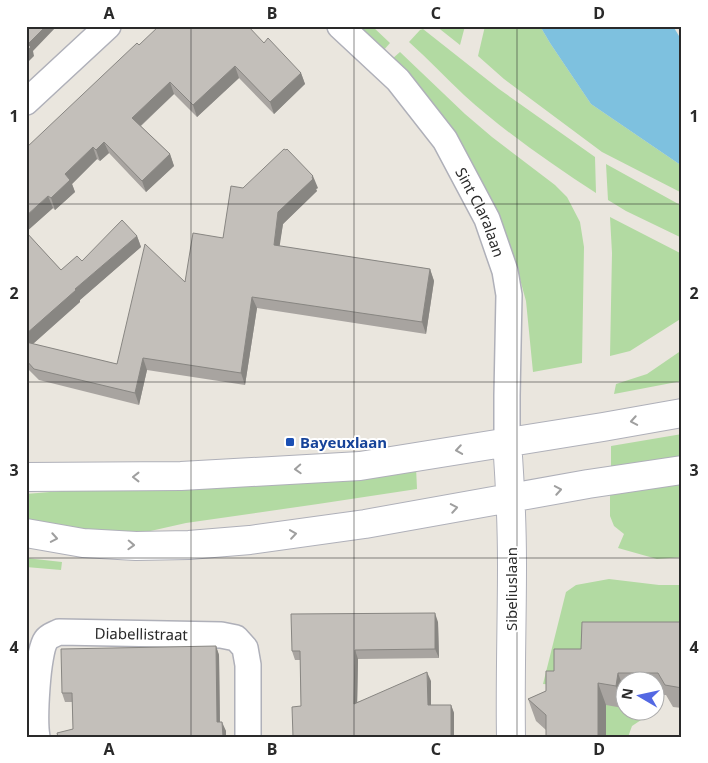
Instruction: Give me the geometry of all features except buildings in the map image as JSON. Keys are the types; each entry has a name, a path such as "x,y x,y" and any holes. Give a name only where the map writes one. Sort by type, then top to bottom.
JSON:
{"main road":[{"path":"26,477 181,476 360,466 682,412"},
{"name":"Sibeliuslaan","path":"507,442 512,563 511,737"},
{"path":"26,533 83,543 136,546 250,540 365,524 588,484 682,470"}],"street":[{"path":"26,102 108,26"},
{"name":"Sint Claralaan","path":"340,26 398,80 445,140 487,219 505,271 509,295 507,442"},
{"name":"Diabellistraat","path":"37,737 36,703 41,651 46,639 59,632 221,635 236,638 245,648 248,665 248,737"}],"green space":[{"path":"355,26 372,26 390,43 383,51"},
{"path":"436,26 465,26 460,45"},
{"path":"485,26 540,26 591,104 682,166 682,193 602,152 504,79 478,56"},
{"path":"423,29 499,89 595,157 596,193 528,147 464,95 409,42"},
{"path":"400,52 465,114 555,185 567,197 580,222 584,247 582,363 533,372 526,301 512,250 490,197 461,145 392,59"},
{"path":"606,164 682,206 682,238 626,211 608,200"},
{"path":"610,217 682,254 682,318 630,351 610,356 612,253"},
{"path":"682,350 682,381 614,394 616,384 647,374"},
{"path":"682,434 682,456 611,468 611,446"},
{"path":"416,467 417,489 186,523 146,532 84,532 26,524 26,494"},
{"path":"682,480 682,557 657,559 618,548 624,534 614,526 610,516 610,492"},
{"path":"26,558 62,562 61,570 26,567"},
{"path":"609,579 659,585 682,585 682,643 558,685 543,684 566,592 576,585"},
{"path":"605,688 616,688 616,720 641,720 632,726 628,737 606,737"}],"water":[{"path":"540,26 673,26 682,41 682,166 591,104"}],"place":[{"name":"Bayeuxlaan","path":"290,442"}]}
